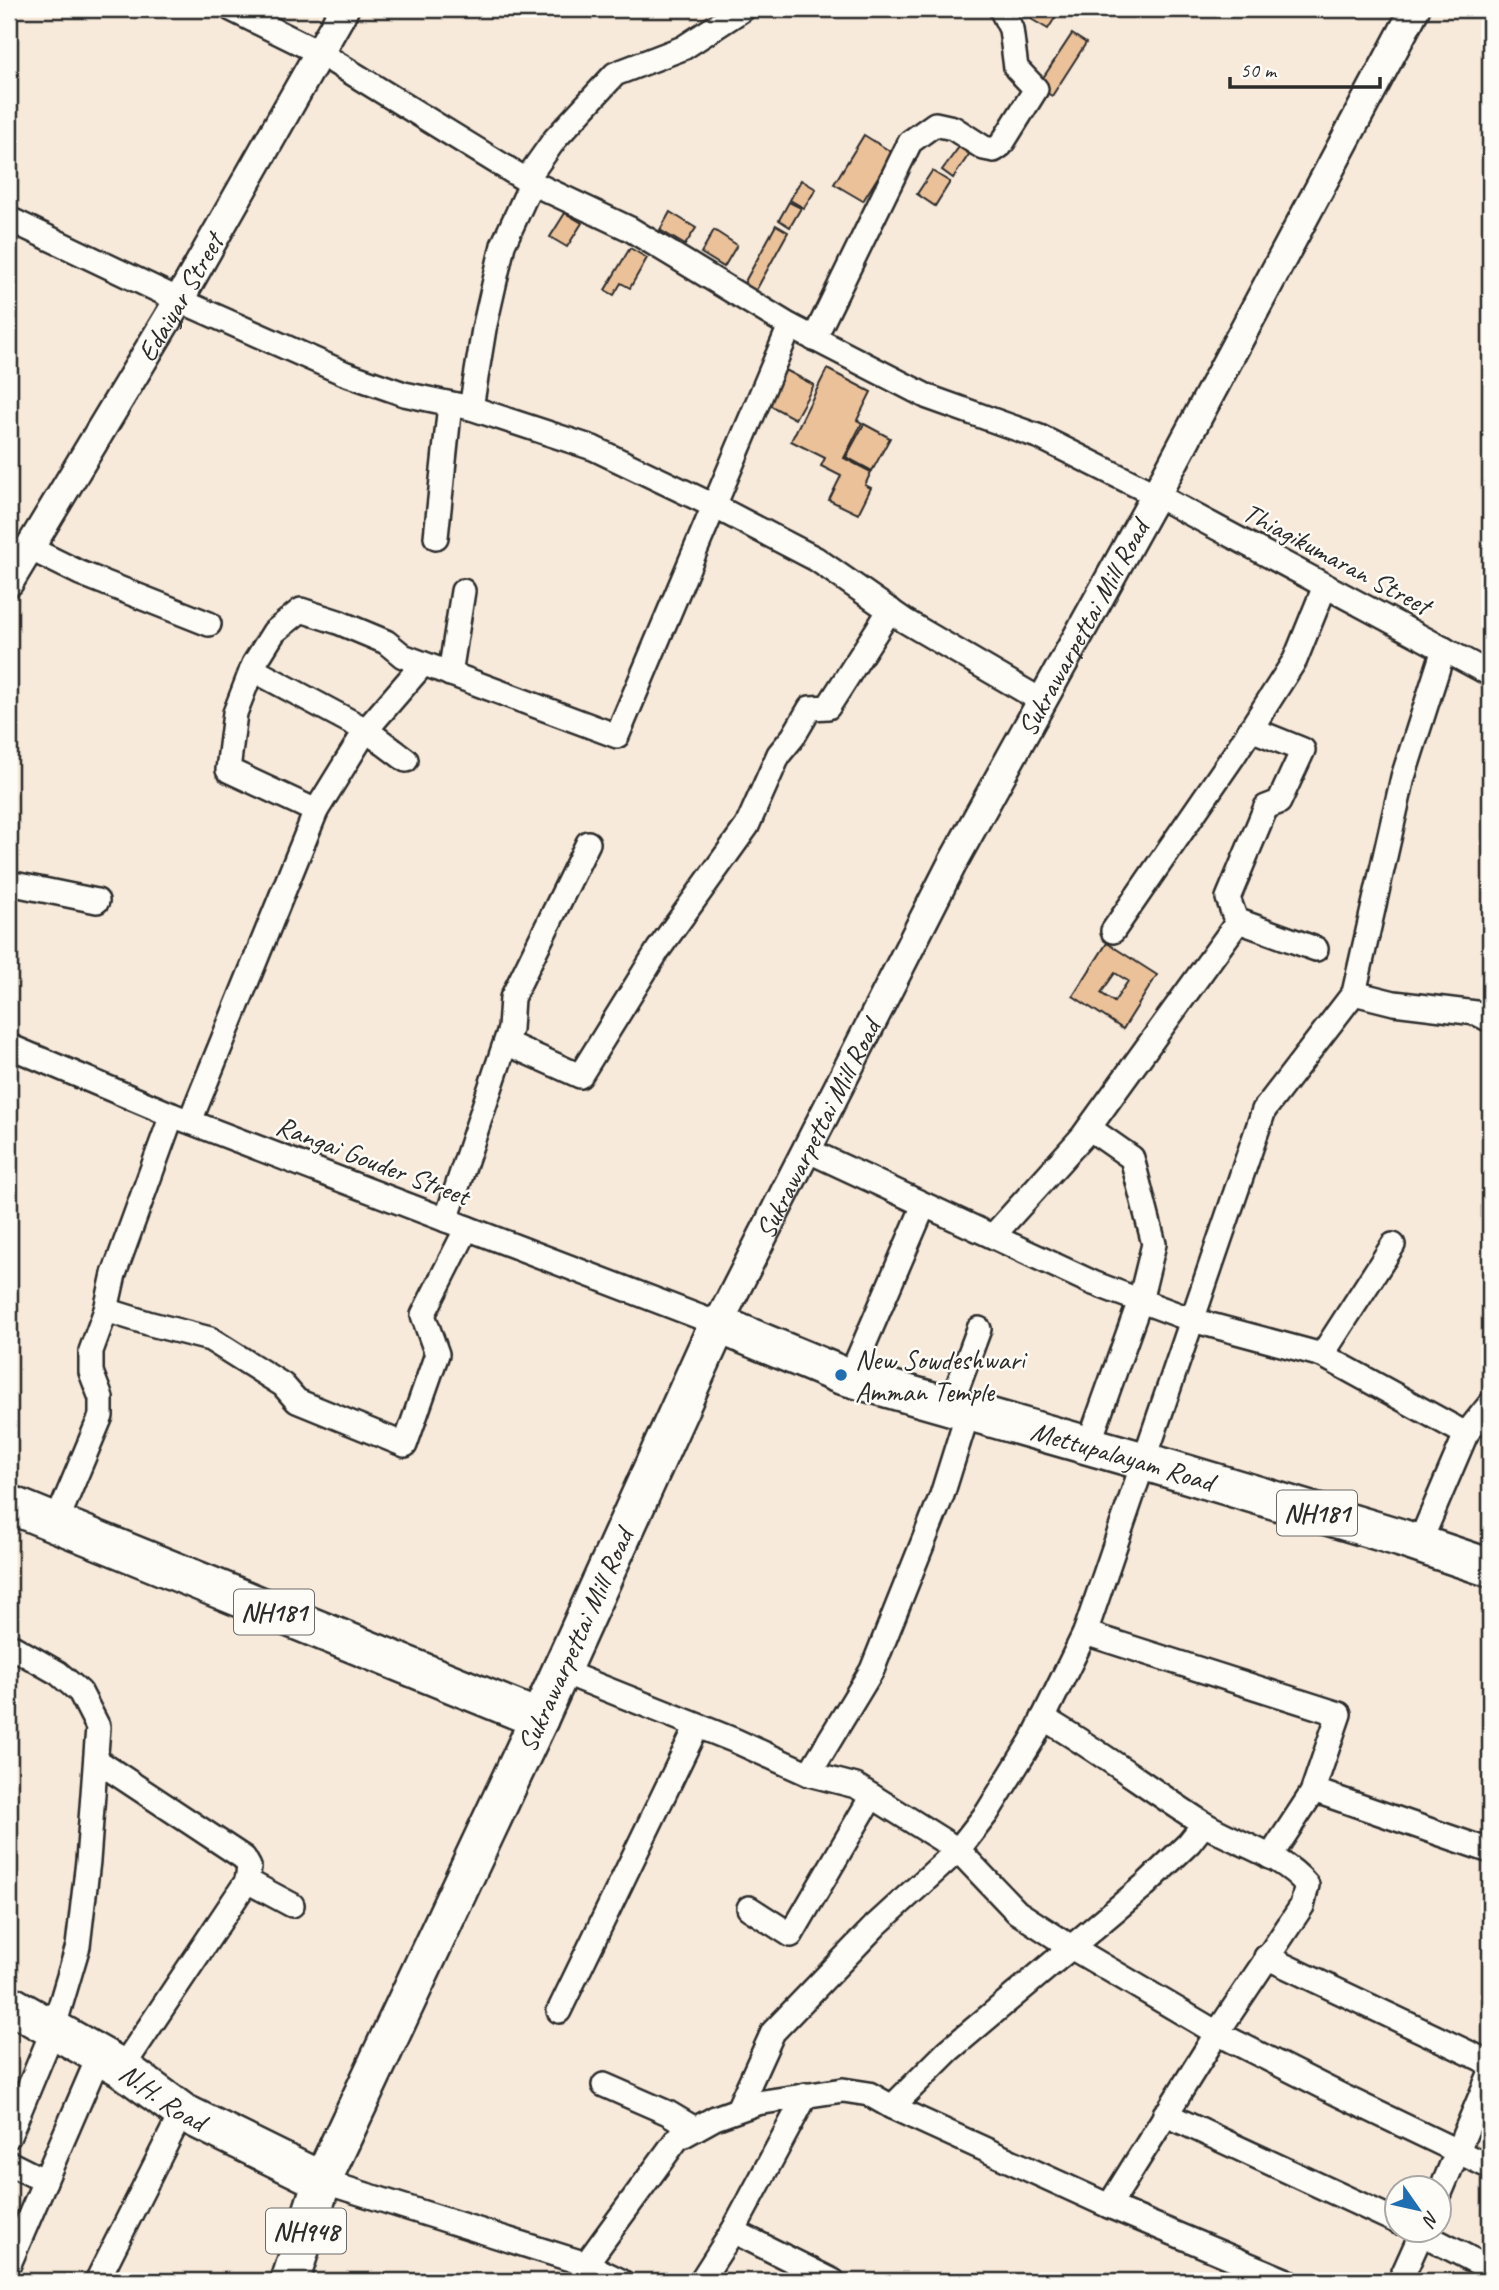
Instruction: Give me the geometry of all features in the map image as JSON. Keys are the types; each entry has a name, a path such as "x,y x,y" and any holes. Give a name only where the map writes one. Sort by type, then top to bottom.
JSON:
{"highway":[{"name":"Mettupalayam Road","path":"718,1324 850,1377 1143,1461 1490,1568"},
{"name":"Sukrawarpettai Mill Road","path":"290,2281 322,2181 539,1719 718,1324"},
{"name":"NH181","path":"9,1504 539,1719"},
{"name":"N.H. Road","path":"9,2004 111,2062 182,2112 322,2181"}],"street":[{"name":"Thiagikumaran Street","path":"231,9 318,52 529,181 630,229 814,339 928,397 1040,437 1156,495 1490,674"},
{"name":"Edaiyar Street","path":"9,582 179,300 344,9"},
{"path":"436,537 461,406 484,329 503,245 529,181 555,139 615,74 683,48 743,9"},
{"path":"814,339 910,142 935,124 953,128 984,148 994,150 1001,145 1036,89 1016,68 1011,29 1001,9"},
{"name":"Sukrawarpettai Mill Road","path":"718,1324 953,862 1156,495 1415,9"},
{"path":"9,219 179,300 344,373 404,394 461,406 593,448 816,559 890,610 1042,701"},
{"path":"316,811 228,770 235,713 251,669 274,632 301,610 386,642 402,656 617,736 790,326"},
{"path":"29,548 80,573 209,624"},
{"path":"1113,931 1295,660 1325,586"},
{"path":"450,674 463,591"},
{"path":"506,1043 580,1076 658,950 747,826 779,754 793,737 810,708 828,707 890,610"},
{"path":"738,2109 773,2032 876,1925 958,1850 987,1813 1034,1737 1085,1633 1264,1110 1354,993 1402,777 1444,649"},
{"path":"56,1523 101,1416 100,1398 91,1372 91,1351 106,1310 114,1274 316,811 366,730 423,664"},
{"path":"251,669 366,730 406,760"},
{"path":"993,1236 1089,1128 1237,923 1228,898 1266,807 1279,802 1303,750 1251,729"},
{"path":"106,1310 209,1339 283,1385 297,1401 405,1445 437,1354 423,1315 457,1224 510,1029 512,998 587,843"},
{"path":"9,883 97,901"},
{"path":"1236,920 1316,949"},
{"path":"1354,993 1394,1003 1476,1013 1490,1020"},
{"name":"Rangai Gouder Street","path":"9,1046 181,1118 718,1324"},
{"path":"1088,1446 1140,1301 1154,1244 1132,1158 1089,1128"},
{"path":"807,1150 1093,1283 1192,1320 1322,1355 1466,1434"},
{"path":"850,1377 924,1205"},
{"path":"1322,1355 1393,1245"},
{"path":"809,1774 872,1670 942,1495 979,1329"},
{"path":"1419,1544 1466,1434 1490,1404"},
{"path":"1085,1633 1339,1714 1314,1790 1270,1857"},
{"path":"9,1645 58,1673 80,1692 99,1727 78,1945 53,2030 9,2136"},
{"path":"561,1671 809,1774 856,1786 958,1850 1017,1912 1071,1947 1217,2033 1490,2167"},
{"path":"1043,1718 1203,1824 1295,1870 1307,1885 1302,1906 1266,1957 1108,2206"},
{"path":"559,2011 697,1726"},
{"path":"9,2264 45,2181 111,2062 247,1881 249,1867 244,1858 96,1760"},
{"path":"1314,1790 1490,1851"},
{"path":"749,1908 791,1935 872,1796"},
{"path":"892,2106 948,2051 1145,1885 1189,1843 1203,1824"},
{"path":"247,1881 292,1905"},
{"path":"1266,1957 1490,2063"},
{"path":"1448,2174 1490,2074"},
{"path":"604,2085 668,2113 695,2129"},
{"path":"586,2264 677,2139 715,2118 757,2103 843,2090 869,2094 1108,2206 1273,2279"},
{"path":"701,2281 733,2231 806,2095"},
{"path":"97,2281 182,2112"},
{"path":"1165,2114 1384,2216"},
{"path":"9,2163 45,2181"},
{"path":"322,2181 586,2264 621,2281"},
{"path":"733,2231 833,2281"},
{"path":"1400,2281 1415,2244"},
{"path":"1444,2244 1490,2269"}],"building":[{"path":"1037,9 1050,9 1058,13 1048,29 1031,19"},
{"path":"1072,34 1086,43 1052,96 1037,87"},
{"path":"864,135 893,153 863,201 834,184"},
{"path":"962,143 972,150 953,178 942,170"},
{"path":"932,171 950,182 935,206 917,194"},
{"path":"801,180 816,189 804,208 790,200"},
{"path":"789,202 801,208 790,227 779,220"},
{"path":"670,212 696,228 685,245 660,230"},
{"path":"565,213 582,223 567,247 550,237"},
{"path":"776,225 788,232 754,294 742,287"},
{"path":"714,230 737,245 724,267 701,253"},
{"path":"630,248 647,258 630,288 621,283 614,295 605,290"},
{"path":"780,367 814,385 795,419 762,401"},
{"path":"827,369 871,392 857,420 862,423 844,458 871,472 865,485 871,488 858,514 829,500 841,476 821,466 825,458 791,441"},
{"path":"864,424 890,438 872,471 846,457"},
{"path":"1107,943 1157,975 1123,1029 1073,996","holes":["1115,973 1128,981 1114,1002 1101,993"]}],"place":[{"name":"New Sowdeshwari Amman Temple","path":"841,1375"}]}
